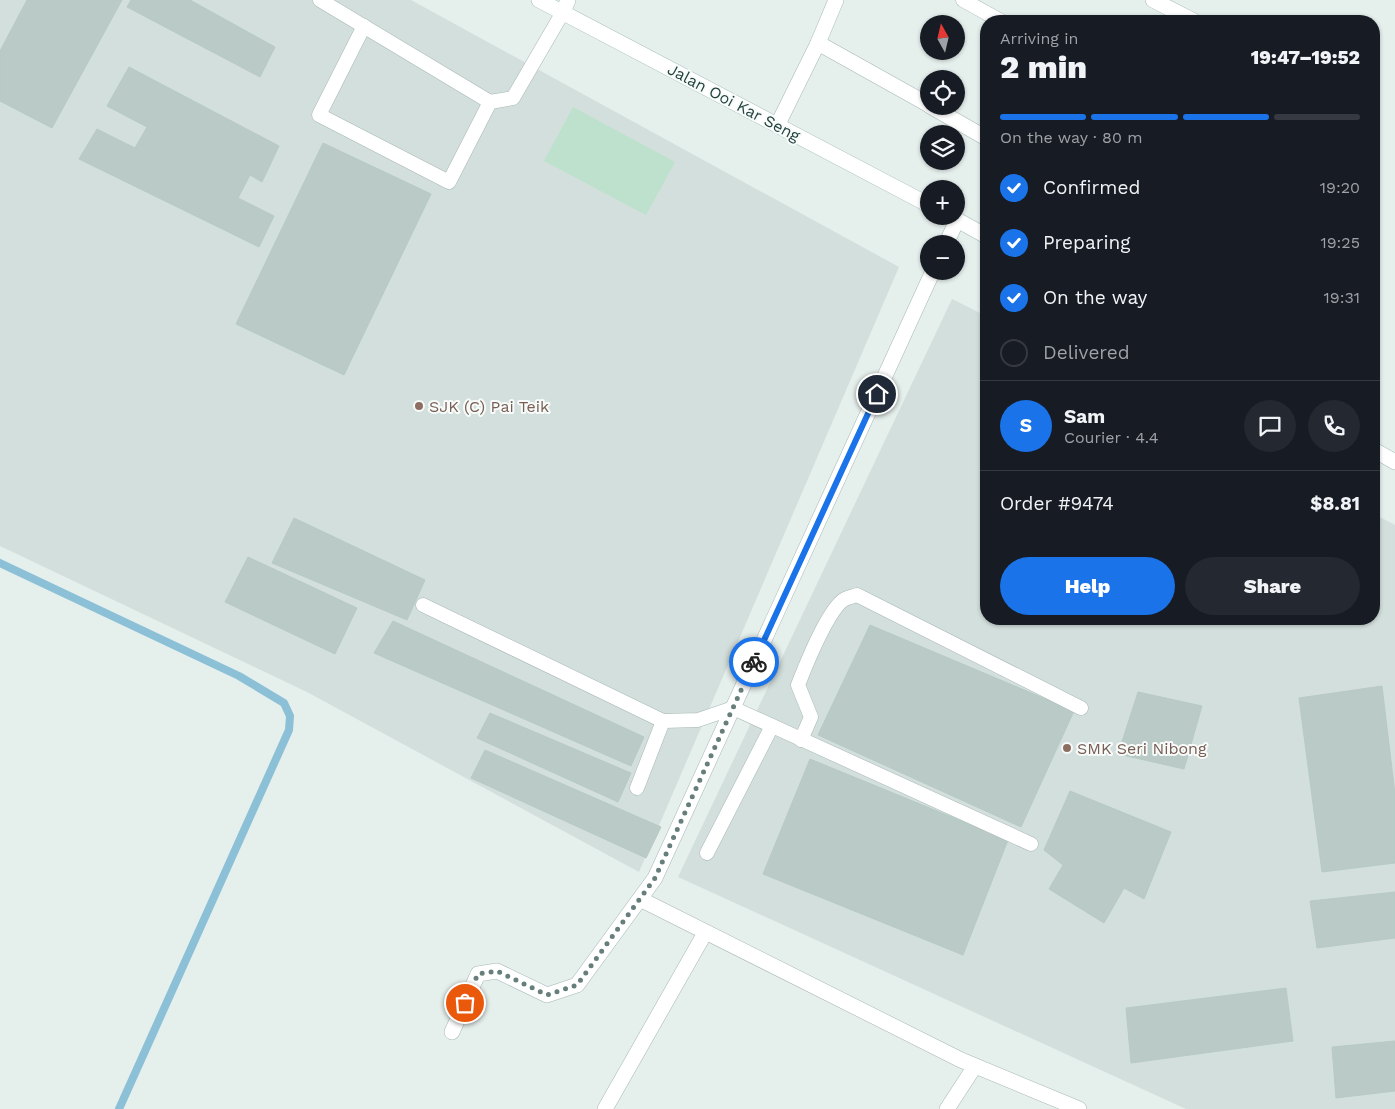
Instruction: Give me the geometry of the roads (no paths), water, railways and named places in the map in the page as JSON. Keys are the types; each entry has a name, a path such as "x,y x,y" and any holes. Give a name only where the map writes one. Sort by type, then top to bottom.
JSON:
{"street":[{"name":"Jalan Ooi Kar Seng","path":"539,0 566,6 778,124 920,200"},
{"path":"778,124 818,43 836,0"},
{"path":"1153,0 1182,15"},
{"path":"818,43 920,100"},
{"path":"946,115 980,135"},
{"path":"965,225 980,233"},
{"path":"452,1032 478,974 497,971 547,995 577,985 655,878 929,280"},
{"path":"1380,453 1395,462"},
{"path":"640,899 975,1066 1079,1109"},
{"path":"605,1109 705,933"},
{"path":"947,1109 975,1066"}],"lane":[{"path":"320,0 490,102 513,98 566,6"},
{"path":"963,0 990,15"},
{"path":"364,26 319,115 449,182 490,102"},
{"path":"801,740 810,717 798,685 809,653 844,599 857,595 1081,708"},
{"path":"423,605 663,721 698,720 732,708 1031,844"},
{"path":"637,788 663,721"},
{"path":"707,853 772,726"}],"waterway":[{"path":"0,563 239,676 284,703 290,716 289,730 119,1109"}],"place":[{"name":"SJK (C) Pai Teik","path":"419,406"},
{"name":"SMK Seri Nibong","path":"1067,748"}]}
